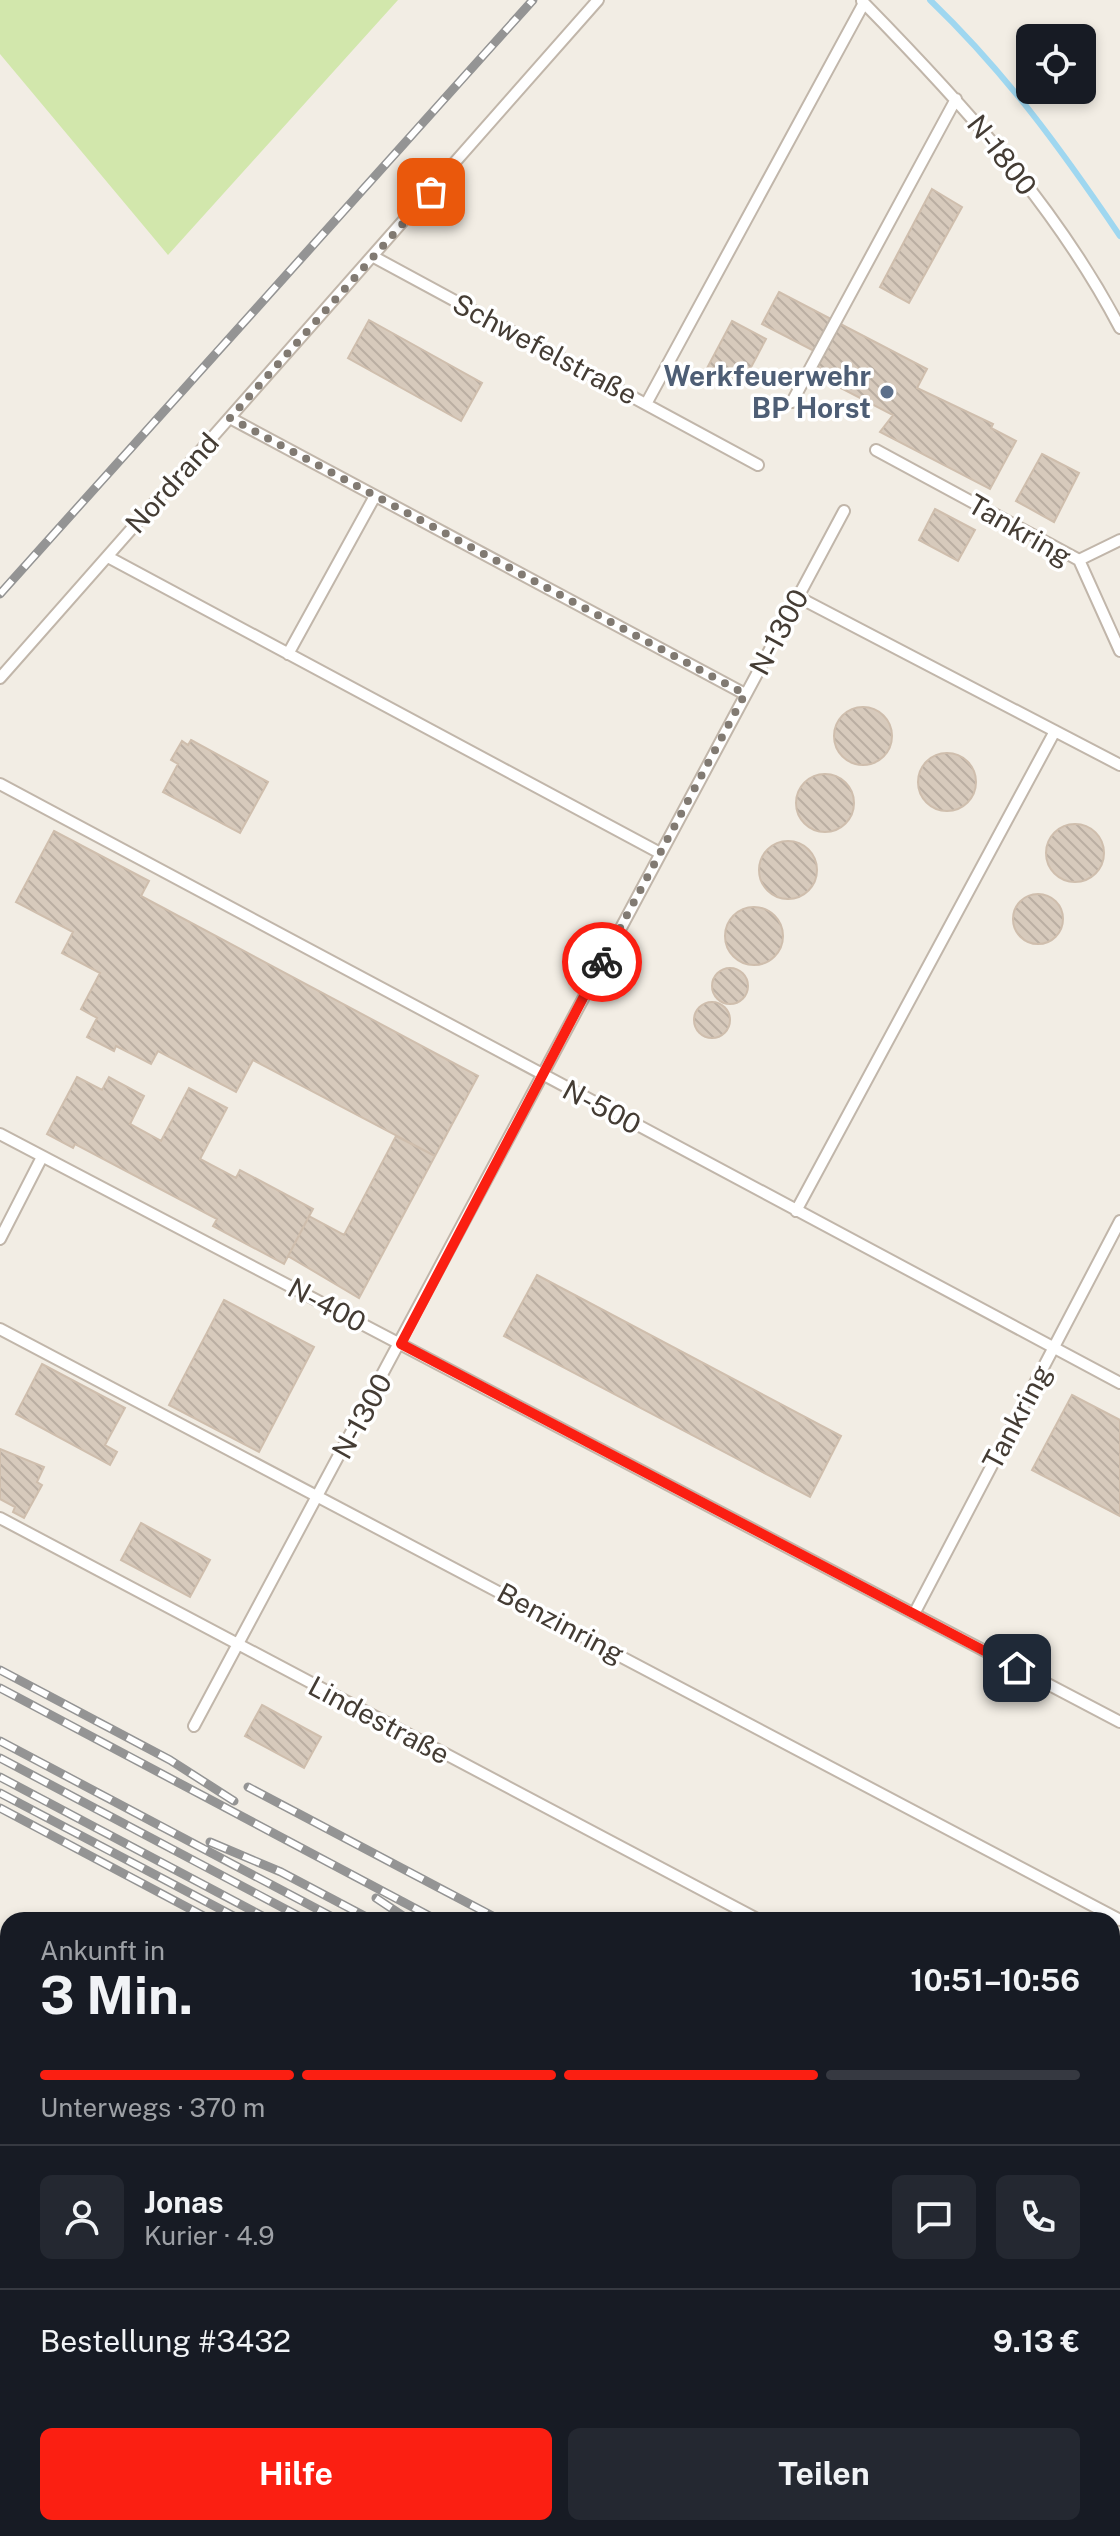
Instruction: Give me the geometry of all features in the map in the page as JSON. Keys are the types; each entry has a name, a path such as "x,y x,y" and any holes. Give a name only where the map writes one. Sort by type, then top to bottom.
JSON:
{"lane":[{"name":"Nordrand","path":"0,678 598,0"},
{"name":"N-1800","path":"863,1 990,136 1060,232 1120,328"},
{"path":"646,404 863,1"},
{"path":"792,402 956,99"},
{"name":"Schwefelstraße","path":"374,257 758,465"},
{"path":"230,418 745,694"},
{"name":"Tankring","path":"876,450 1079,560 1120,651"},
{"path":"288,654 375,496"},
{"name":"N-1300","path":"194,1726 844,511"},
{"path":"1079,560 1120,540"},
{"path":"108,557 660,853"},
{"path":"798,597 1120,765"},
{"path":"796,1211 1055,731"},
{"name":"N-500","path":"0,784 1120,1383"},
{"name":"N-400","path":"0,1134 1120,1722"},
{"path":"0,1239 42,1157"},
{"name":"Tankring","path":"914,1614 1120,1221"},
{"name":"Benzinring","path":"0,1329 1105,1912"},
{"name":"Lindestraße","path":"0,1518 744,1912"}],"green space":[{"path":"0,0 398,0 168,255 0,54"}],"building":[{"path":"932,189 962,207 909,303 880,287"},
{"name":"Werkfeuerwehr BP Horst","path":"779,292 927,369 917,388 993,424 991,428 1016,441 990,489 880,432 893,415 812,373 822,355 762,324"},
{"path":"369,320 482,383 461,421 348,358"},
{"path":"732,321 766,339 740,388 706,370"},
{"path":"1042,454 1079,473 1054,522 1016,501"},
{"path":"935,509 975,530 958,561 919,540"},
{"path":"863,707 884,715 892,736 884,757 863,765 842,757 834,736 842,715"},
{"path":"191,740 268,782 240,833 163,792 178,764 171,760 182,741 188,745"},
{"path":"947,753 968,761 976,782 968,803 947,811 926,803 918,782 926,761"},
{"path":"825,774 846,782 854,803 846,824 825,832 804,824 796,803 804,782"},
{"path":"1075,824 1096,832 1104,853 1096,874 1075,882 1054,874 1046,853 1054,832"},
{"path":"54,831 149,881 141,896 478,1076 435,1156 253,1060 236,1092 158,1051 151,1064 116,1046 114,1051 87,1037 97,1018 81,1009 100,973 62,953 73,932 16,902"},
{"path":"788,841 809,849 817,870 809,891 788,899 767,891 759,870 767,849"},
{"path":"1038,894 1055,902 1063,919 1055,936 1038,944 1021,936 1013,919 1021,902"},
{"path":"754,907 775,915 783,936 775,957 754,965 733,957 725,936 733,915"},
{"path":"730,968 743,973 748,986 743,999 730,1004 717,999 712,986 717,973"},
{"path":"712,1002 725,1007 730,1020 725,1033 712,1038 699,1033 694,1020 699,1007"},
{"path":"77,1077 102,1090 109,1077 144,1096 130,1124 161,1141 189,1088 227,1108 200,1159 236,1178 240,1170 313,1209 284,1264 213,1226 217,1219 75,1144 73,1148 47,1134"},
{"path":"396,1136 435,1156 359,1298 288,1256 309,1216 344,1235"},
{"path":"537,1275 841,1436 810,1497 504,1336"},
{"path":"224,1300 314,1347 259,1452 169,1405"},
{"path":"42,1364 125,1408 105,1445 117,1452 110,1465 16,1414"},
{"path":"1072,1395 1120,1420 1120,1516 1032,1470"},
{"path":"0,1449 44,1467 37,1482 42,1485 24,1518 13,1512 15,1507 0,1499"},
{"path":"141,1523 210,1560 190,1597 121,1560"},
{"path":"262,1705 321,1737 304,1768 245,1736"}],"waterway":[{"path":"930,0 983,55 1031,113 1120,236"}],"railway":[{"path":"0,594 533,0"},
{"path":"0,1670 170,1760 234,1801"},
{"path":"0,1688 422,1912"},
{"path":"0,1741 323,1912"},
{"path":"0,1758 291,1912"},
{"path":"0,1777 255,1912"},
{"path":"248,1787 485,1912"},
{"path":"0,1793 226,1912"},
{"path":"0,1808 196,1912"},
{"path":"210,1842 281,1872 357,1912"},
{"path":"376,1898 397,1912"}],"way so far":[{"path":"431,192 230,418 745,694 602,962"}],"place":[{"name":"Werkfeuerwehr BP Horst","path":"887,392"}],"route":[{"path":"602,962 401,1344 1017,1668"}]}
